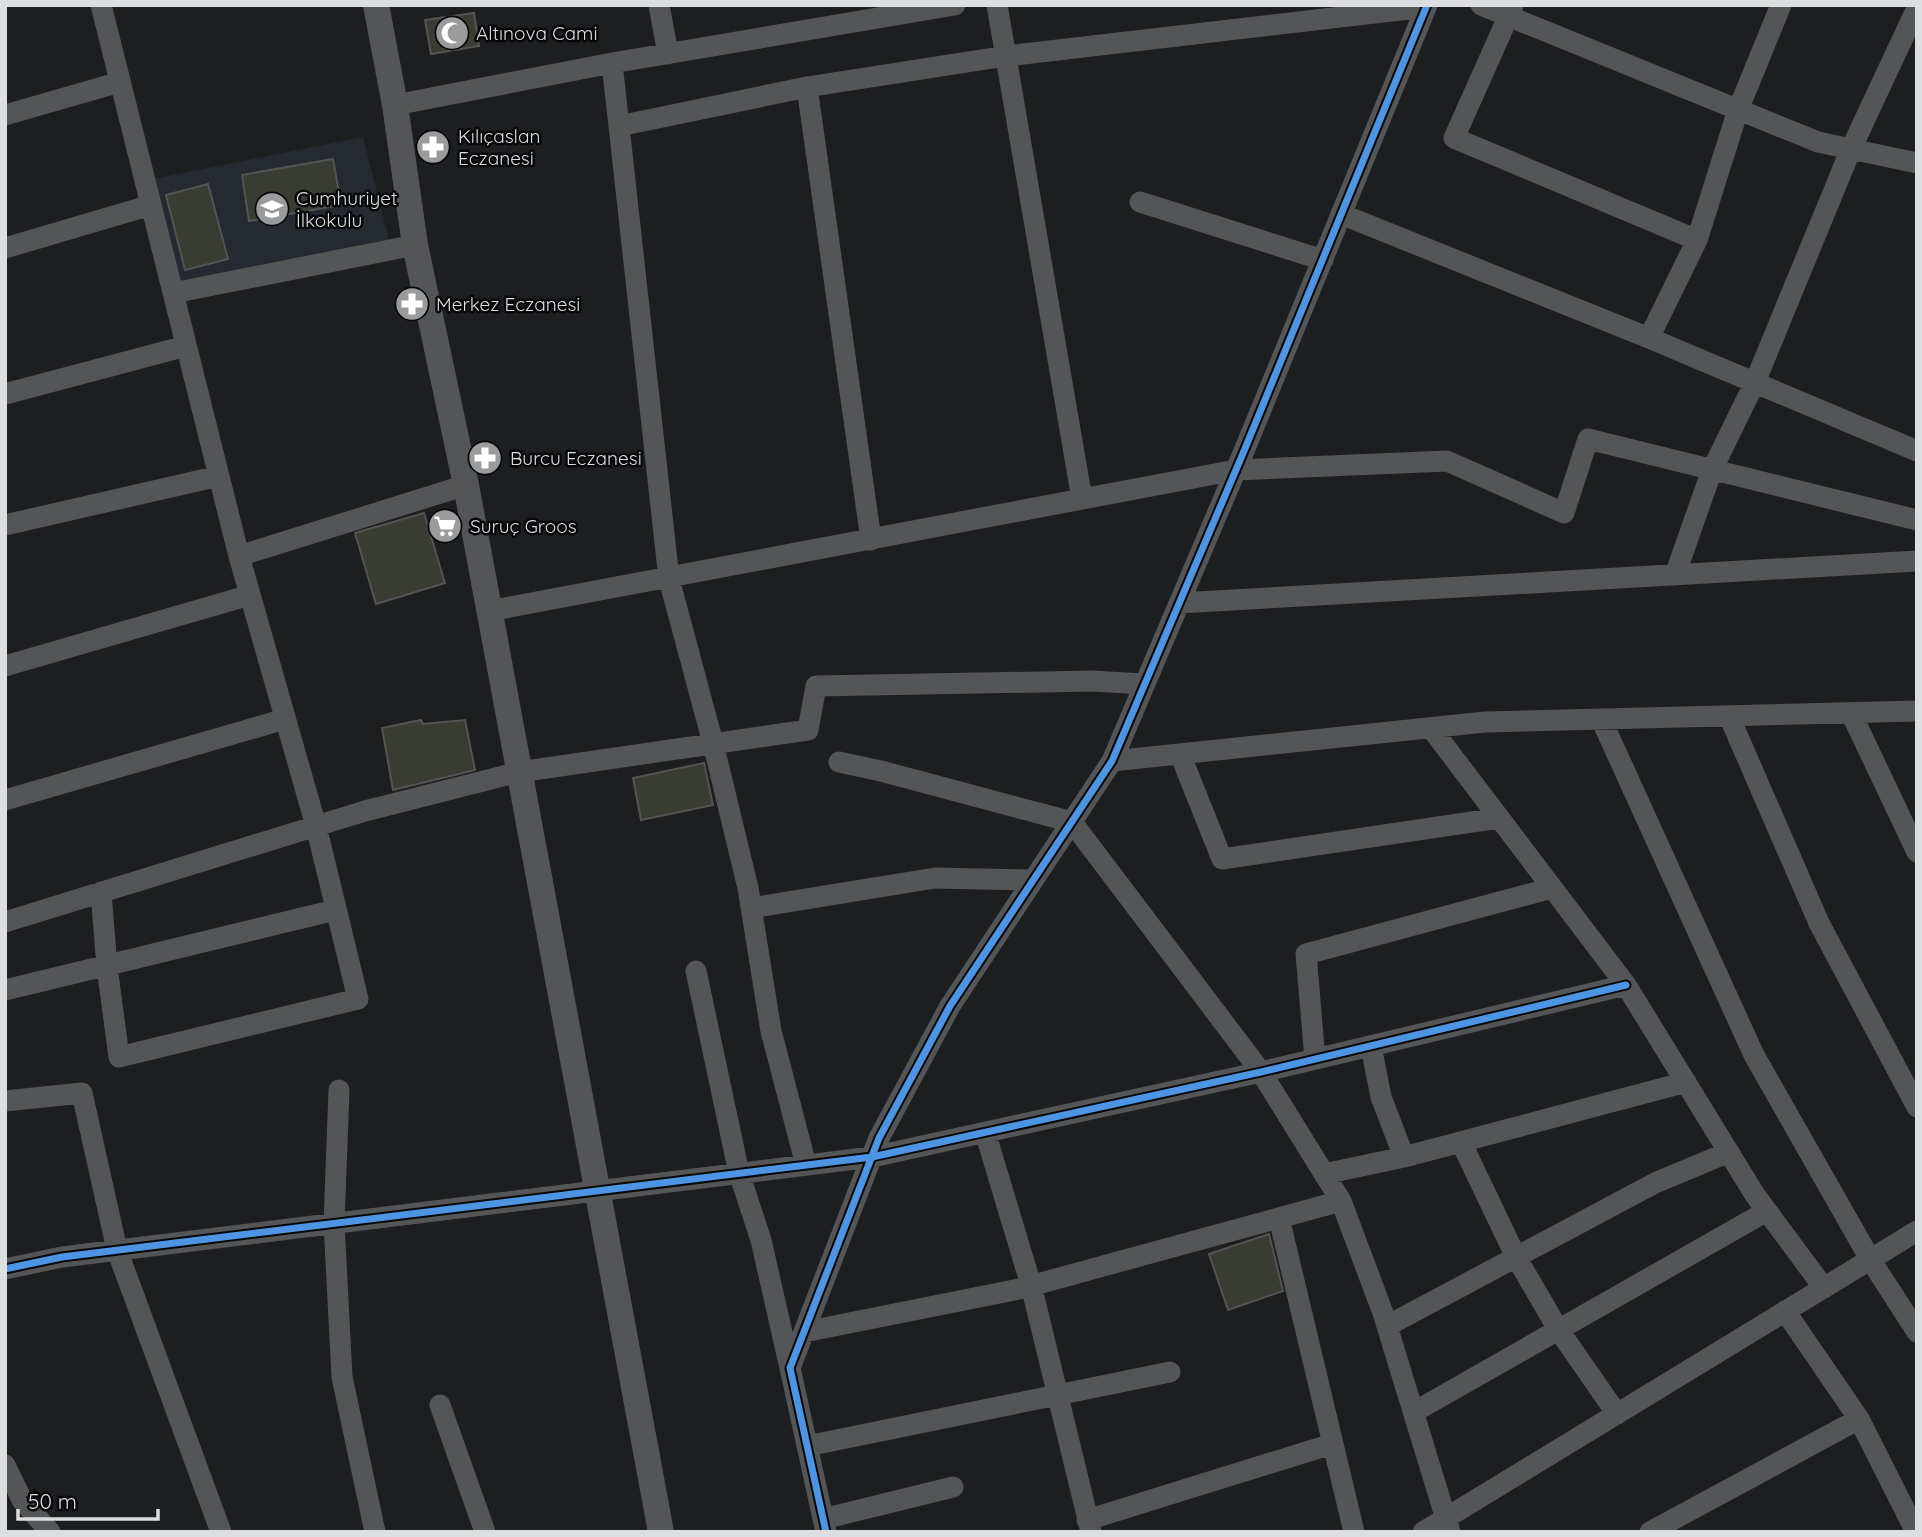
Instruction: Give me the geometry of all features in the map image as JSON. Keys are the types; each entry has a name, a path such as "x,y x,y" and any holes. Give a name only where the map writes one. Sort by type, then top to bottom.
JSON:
{"main road":[{"path":"376,5 395,105 415,245 466,485 661,1532"}],"street":[{"path":"101,5 239,556 316,826 358,999 119,1057 107,967 101,892"},
{"path":"659,5 668,54"},
{"path":"395,105 612,63 956,5"},
{"path":"997,5 1082,499"},
{"path":"1481,5 1511,11 1818,142 1917,163"},
{"path":"1649,338 1697,240 1738,110 1781,5"},
{"path":"619,126 807,87 1006,56 1427,6 1236,470 1112,761 950,1006 879,1138 790,1368"},
{"path":"1675,575 1712,470 1755,382 1851,149 1917,8"},
{"path":"1511,11 1454,138 1697,240"},
{"path":"612,63 668,579 713,743 751,908 771,1031 806,1165"},
{"path":"5,115 120,82"},
{"path":"807,87 871,540"},
{"path":"1140,202 1323,260"},
{"path":"5,248 151,205"},
{"path":"1341,214 1649,338 1917,451"},
{"path":"173,293 415,245"},
{"path":"5,394 187,346"},
{"path":"489,611 1236,470 1447,461 1564,513 1588,439 1917,520"},
{"path":"5,525 219,476"},
{"path":"239,556 466,485"},
{"path":"1179,603 1917,561"},
{"path":"5,666 250,595"},
{"path":"5,922 365,811 519,772 808,730 816,686 1092,681 1144,684"},
{"path":"1112,761 1485,722 1917,711"},
{"path":"1851,713 1917,852"},
{"path":"1728,716 1819,923 1917,1107"},
{"path":"5,800 285,719"},
{"path":"1601,719 1754,1055 1870,1259 1917,1332"},
{"path":"1431,728 1626,985 1729,1153 1824,1288"},
{"path":"1180,754 1222,859 1499,818"},
{"path":"839,762 1072,822 1261,1072 1341,1201 1387,1326 1448,1525"},
{"path":"751,908 934,878 1033,880"},
{"path":"1315,1059 1306,954 1552,888"},
{"path":"5,990 335,910"},
{"path":"696,971 739,1173 761,1240 825,1525 953,1487"},
{"path":"5,1269 62,1257 872,1157 1261,1072 1626,985"},
{"path":"1371,1046 1381,1097 1404,1157"},
{"path":"1324,1174 1404,1157 1686,1082"},
{"path":"339,1090 334,1223 342,1377 375,1532"},
{"path":"5,1101 82,1093 117,1251 221,1532"},
{"path":"985,1132 1031,1285 1089,1526 1332,1444"},
{"path":"1461,1142 1516,1257 1558,1329 1616,1414"},
{"path":"1387,1326 1655,1183 1729,1153"},
{"path":"804,1332 1031,1285 1341,1201"},
{"path":"1414,1412 1768,1211"},
{"path":"1279,1218 1354,1532"},
{"path":"1423,1532 1448,1525 1616,1414 1917,1231"},
{"path":"1785,1311 1859,1419 1916,1532"},
{"path":"807,1446 1170,1372"},
{"path":"440,1405 485,1532"},
{"path":"1650,1532 1859,1419"},
{"path":"5,1465 22,1500 50,1532"}],"shaded area":[{"name":"Cumhuriyet İlkokulu","path":"363,137 389,240 182,284 153,179"}],"building":[{"name":"Altınova Cami","path":"474,13 479,46 431,54 425,20"},
{"path":"333,159 341,205 249,221 242,175"},
{"path":"208,184 228,259 185,270 166,195"},
{"path":"424,513 445,583 376,604 355,533"},
{"path":"421,720 423,724 465,720 475,770 393,790 382,728"},
{"path":"704,763 713,805 641,820 633,778"},
{"path":"1269,1234 1283,1291 1228,1310 1209,1254"}],"cycle path":[{"path":"826,1532 790,1368 879,1138 950,1006 1112,761 1244,451 1427,5"},
{"path":"5,1269 62,1257 872,1157 1261,1072 1626,985"}],"place":[{"name":"Altınova Cami","path":"452,33"},
{"name":"Kılıçaslan Eczanesi","path":"433,147"},
{"name":"Cumhuriyet İlkokulu","path":"272,209"},
{"name":"Merkez Eczanesi","path":"412,304"},
{"name":"Burcu Eczanesi","path":"485,458"},
{"name":"Suruç Groos","path":"445,526"}]}
